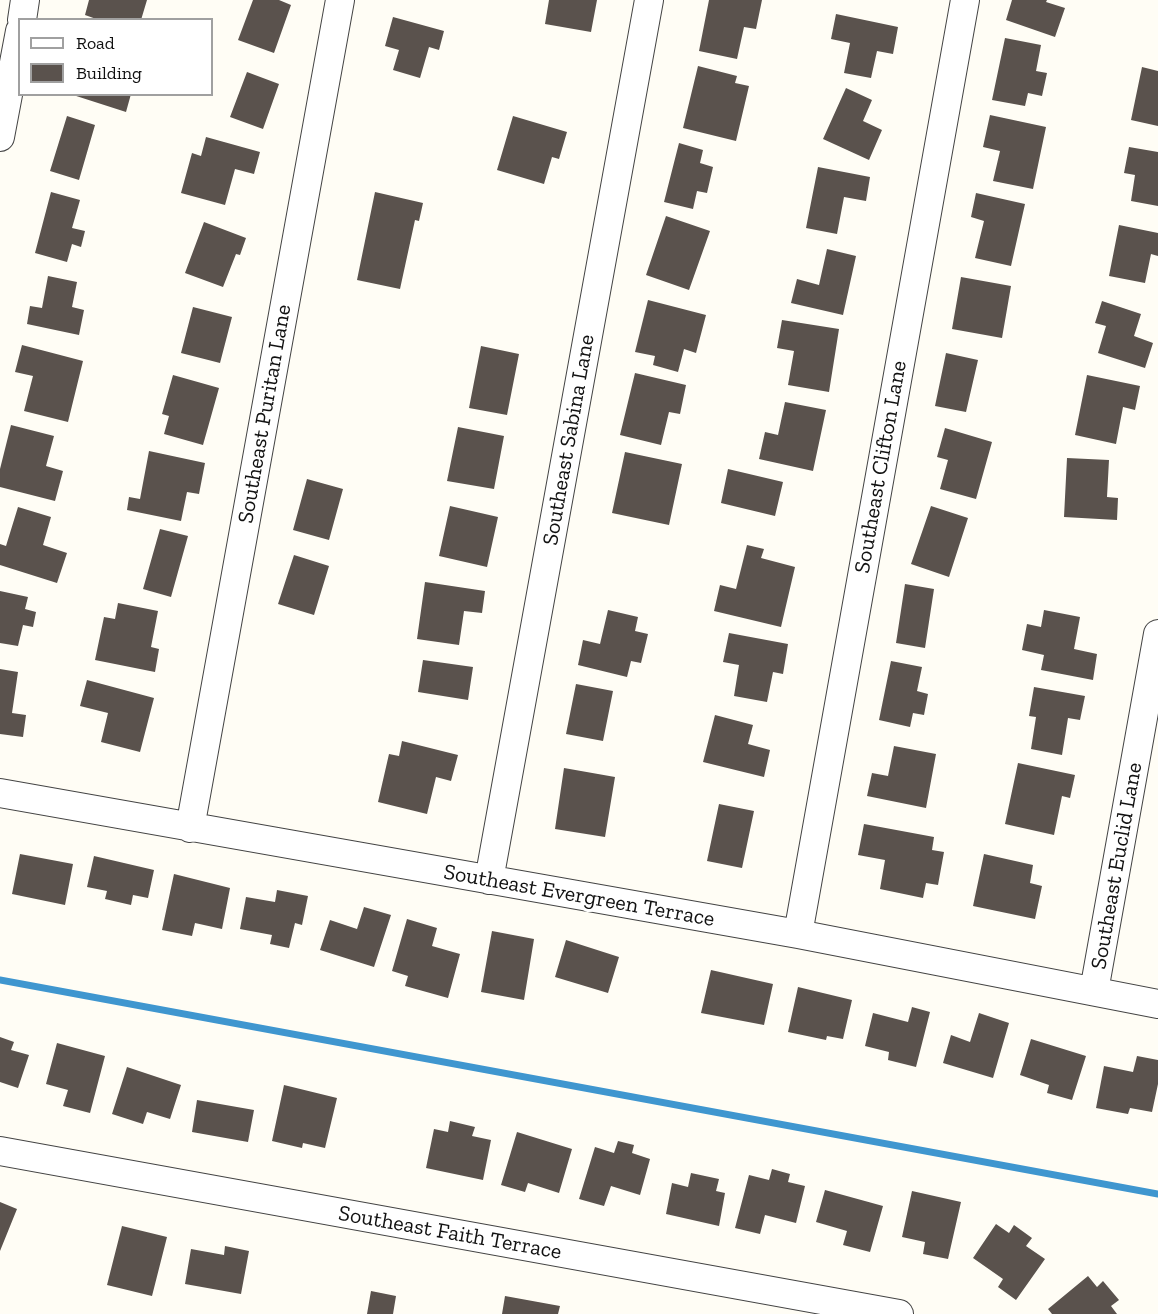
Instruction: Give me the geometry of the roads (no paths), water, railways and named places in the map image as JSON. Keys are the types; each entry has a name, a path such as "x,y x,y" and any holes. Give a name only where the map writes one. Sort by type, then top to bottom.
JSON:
{"street":[{"path":"22,18 25,0"},
{"name":"Southeast Puritan Lane","path":"190,828 340,0"},
{"name":"Southeast Sabina Lane","path":"489,880 649,0"},
{"name":"Southeast Clifton Lane","path":"798,934 965,0"},
{"path":"0,137 18,42"},
{"name":"Southeast Euclid Lane","path":"1094,991 1158,634"},
{"name":"Southeast Evergreen Terrace","path":"0,792 190,828 798,934 1158,1004"},
{"name":"Southeast Faith Terrace","path":"0,1151 899,1314"}],"waterway":[{"path":"0,980 1158,1194"}]}
